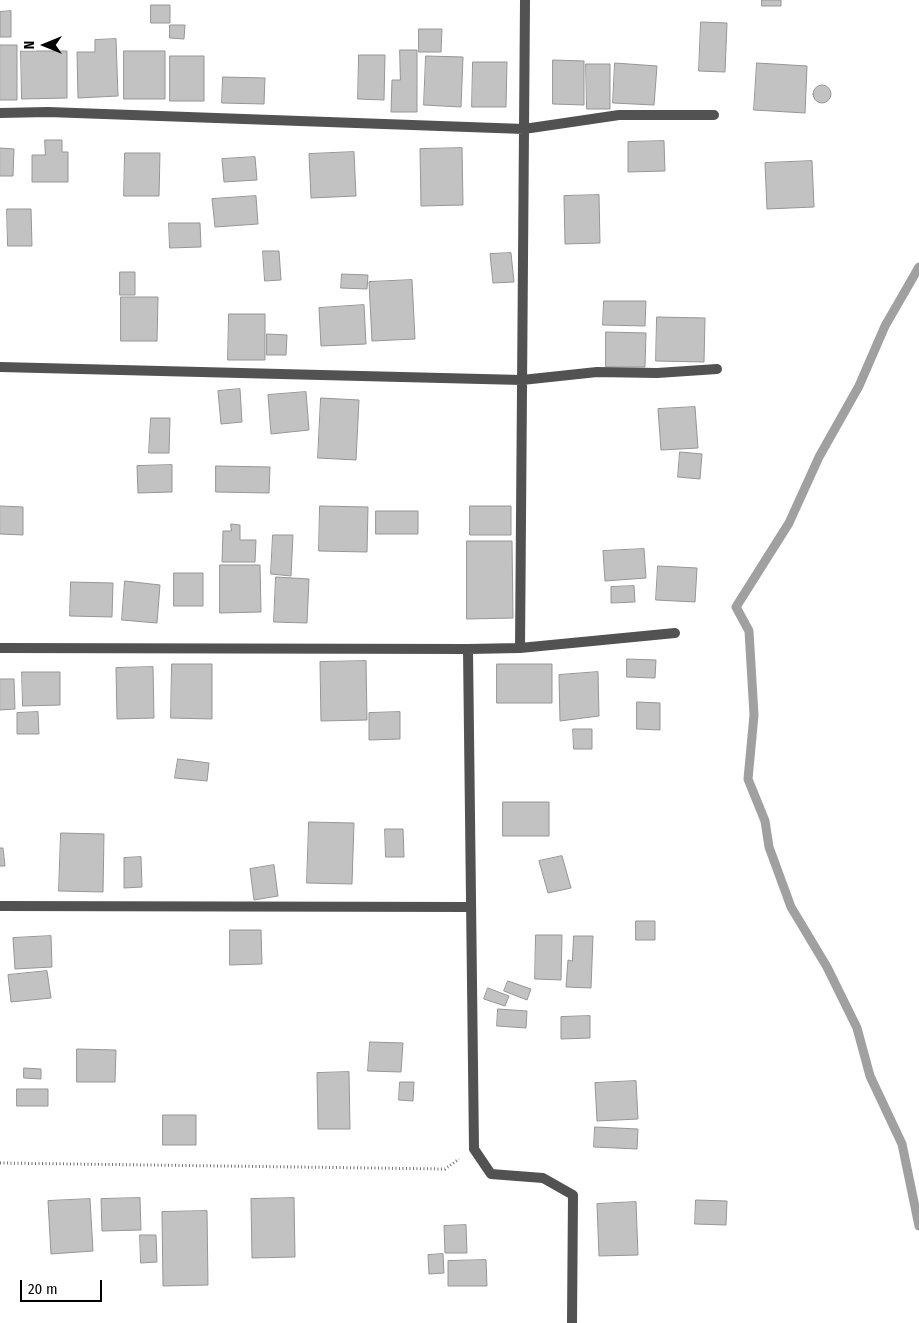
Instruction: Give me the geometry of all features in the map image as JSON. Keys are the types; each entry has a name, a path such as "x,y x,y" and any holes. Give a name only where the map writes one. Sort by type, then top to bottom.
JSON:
{"street":[{"path":"520,648 525,0"},
{"path":"0,113 48,112 524,129 619,115 714,115"},
{"path":"0,367 522,380 597,372 657,373 717,369"},
{"path":"0,648 520,648 675,633"},
{"path":"468,649 474,1149 491,1174 543,1178 573,1195 572,1323"},
{"path":"0,906 471,907"}],"path":[{"path":"0,1163 445,1169 474,1149"}],"building":[{"path":"762,0 781,0 781,6 762,6"},
{"path":"151,5 170,5 170,23 151,23"},
{"path":"11,11 11,37 0,37 0,12"},
{"path":"701,22 727,23 725,72 699,71"},
{"path":"170,25 185,25 184,39 170,38"},
{"path":"419,29 442,29 441,52 419,52"},
{"path":"116,39 118,96 78,98 77,52 95,52 95,40"},
{"path":"0,45 17,45 17,100 0,100"},
{"path":"400,50 417,50 417,112 391,112 392,80 400,80"},
{"path":"21,51 67,51 67,98 22,99"},
{"path":"124,51 165,51 165,99 124,99"},
{"path":"359,55 385,55 384,100 358,99"},
{"path":"170,56 204,56 204,101 170,101"},
{"path":"426,56 463,57 461,107 424,105"},
{"path":"553,60 584,61 584,105 553,104"},
{"path":"473,62 507,62 506,107 472,107"},
{"path":"615,63 657,66 654,105 613,103"},
{"path":"757,63 807,66 805,113 754,110"},
{"path":"586,64 610,64 610,109 587,109"},
{"path":"223,77 265,78 264,104 222,103"},
{"path":"822,85 828,88 831,94 828,100 822,103 816,100 813,94 816,88"},
{"path":"45,140 62,140 62,152 68,152 68,182 32,182 32,155 45,155"},
{"path":"664,141 665,171 628,172 628,142"},
{"path":"0,148 14,149 13,176 0,176"},
{"path":"462,148 463,205 421,206 420,149"},
{"path":"354,152 356,196 311,198 309,154"},
{"path":"125,153 160,153 159,196 124,196"},
{"path":"255,157 257,180 224,182 222,159"},
{"path":"812,161 814,207 767,209 765,163"},
{"path":"599,195 600,243 565,244 564,196"},
{"path":"256,196 258,224 215,227 212,199"},
{"path":"7,209 31,209 32,246 8,246"},
{"path":"169,223 200,223 201,247 170,248"},
{"path":"263,251 279,251 281,280 265,281"},
{"path":"511,253 514,282 493,283 490,254"},
{"path":"120,272 135,272 135,295 120,295"},
{"path":"342,274 368,275 367,289 341,288"},
{"path":"412,280 415,339 372,341 369,282"},
{"path":"121,297 158,297 157,341 121,341"},
{"path":"604,301 646,301 645,326 603,325"},
{"path":"364,305 366,344 321,346 319,308"},
{"path":"229,314 265,314 265,360 228,360"},
{"path":"657,317 705,318 704,362 656,361"},
{"path":"606,332 646,333 645,367 606,367"},
{"path":"267,334 287,335 286,355 267,355"},
{"path":"240,389 242,422 221,424 218,391"},
{"path":"306,392 309,430 271,434 268,395"},
{"path":"321,398 359,400 356,460 318,458"},
{"path":"695,407 698,448 661,450 658,409"},
{"path":"151,418 170,418 169,453 149,453"},
{"path":"680,452 702,454 700,479 678,477"},
{"path":"172,465 172,492 138,493 137,466"},
{"path":"216,466 270,467 269,493 216,492"},
{"path":"0,506 23,507 23,535 0,534"},
{"path":"320,506 368,507 367,552 319,551"},
{"path":"470,506 511,506 511,535 470,535"},
{"path":"376,511 418,511 418,534 376,534"},
{"path":"231,524 240,525 240,540 256,540 255,562 222,562 223,531 231,531"},
{"path":"273,535 293,535 291,576 271,574"},
{"path":"467,541 512,541 513,618 467,619"},
{"path":"644,549 646,578 605,581 603,551"},
{"path":"220,565 260,565 261,612 220,613"},
{"path":"658,566 697,568 695,602 656,600"},
{"path":"174,573 203,573 203,606 174,606"},
{"path":"276,577 309,579 307,623 274,622"},
{"path":"125,581 160,585 157,623 122,620"},
{"path":"71,582 113,583 112,617 70,616"},
{"path":"634,586 635,602 611,603 611,587"},
{"path":"627,659 656,660 655,678 627,677"},
{"path":"366,661 367,720 321,721 320,662"},
{"path":"172,664 212,664 212,719 171,718"},
{"path":"497,664 552,664 552,703 497,703"},
{"path":"153,667 154,718 117,719 116,668"},
{"path":"22,672 60,672 60,705 23,706"},
{"path":"598,672 599,716 560,721 559,675"},
{"path":"0,679 14,679 15,709 0,710"},
{"path":"637,702 660,703 660,730 637,729"},
{"path":"38,712 39,734 17,734 17,713"},
{"path":"400,712 400,739 369,740 369,713"},
{"path":"573,729 592,729 592,749 574,749"},
{"path":"178,759 209,763 207,781 175,778"},
{"path":"503,802 549,802 549,836 503,836"},
{"path":"309,822 354,823 352,884 307,883"},
{"path":"385,829 403,829 404,857 386,857"},
{"path":"61,833 104,834 103,892 59,891"},
{"path":"0,848 3,848 5,866 0,866"},
{"path":"562,856 571,888 548,893 539,861"},
{"path":"141,857 142,887 124,888 124,858"},
{"path":"274,865 278,896 254,900 250,869"},
{"path":"636,921 655,921 655,940 636,940"},
{"path":"230,930 261,930 262,964 230,965"},
{"path":"536,935 562,935 561,980 535,979"},
{"path":"51,936 52,967 15,969 13,938"},
{"path":"574,936 593,936 591,988 566,987 568,960 572,961"},
{"path":"47,971 51,998 11,1002 8,975"},
{"path":"508,981 531,989 527,1000 504,991"},
{"path":"488,988 509,996 505,1006 484,999"},
{"path":"498,1009 527,1011 526,1028 497,1026"},
{"path":"590,1016 590,1038 561,1039 561,1017"},
{"path":"370,1042 403,1043 401,1072 368,1071"},
{"path":"77,1049 116,1050 115,1082 77,1082"},
{"path":"24,1068 41,1069 41,1079 24,1078"},
{"path":"349,1072 350,1129 318,1129 317,1073"},
{"path":"636,1081 638,1119 597,1121 595,1083"},
{"path":"400,1082 414,1082 413,1101 399,1100"},
{"path":"17,1089 48,1089 48,1106 17,1106"},
{"path":"163,1115 196,1115 196,1145 163,1145"},
{"path":"595,1127 638,1129 637,1149 594,1147"},
{"path":"140,1198 141,1230 102,1231 101,1199"},
{"path":"294,1198 295,1257 252,1258 251,1199"},
{"path":"90,1199 93,1251 51,1254 48,1201"},
{"path":"696,1200 727,1201 726,1225 695,1224"},
{"path":"636,1202 638,1255 599,1256 597,1204"},
{"path":"207,1211 208,1285 163,1286 162,1212"},
{"path":"466,1225 467,1253 445,1253 444,1226"},
{"path":"140,1235 156,1235 157,1262 141,1263"},
{"path":"443,1254 444,1273 429,1274 428,1255"},
{"path":"486,1260 487,1286 448,1286 448,1261"}],"waterway":[{"path":"919,267 885,326 859,386 819,457 789,523 736,607 749,631 754,715 748,779 765,821 769,847 791,907 827,967 857,1028 870,1076 902,1144 919,1226"}]}
